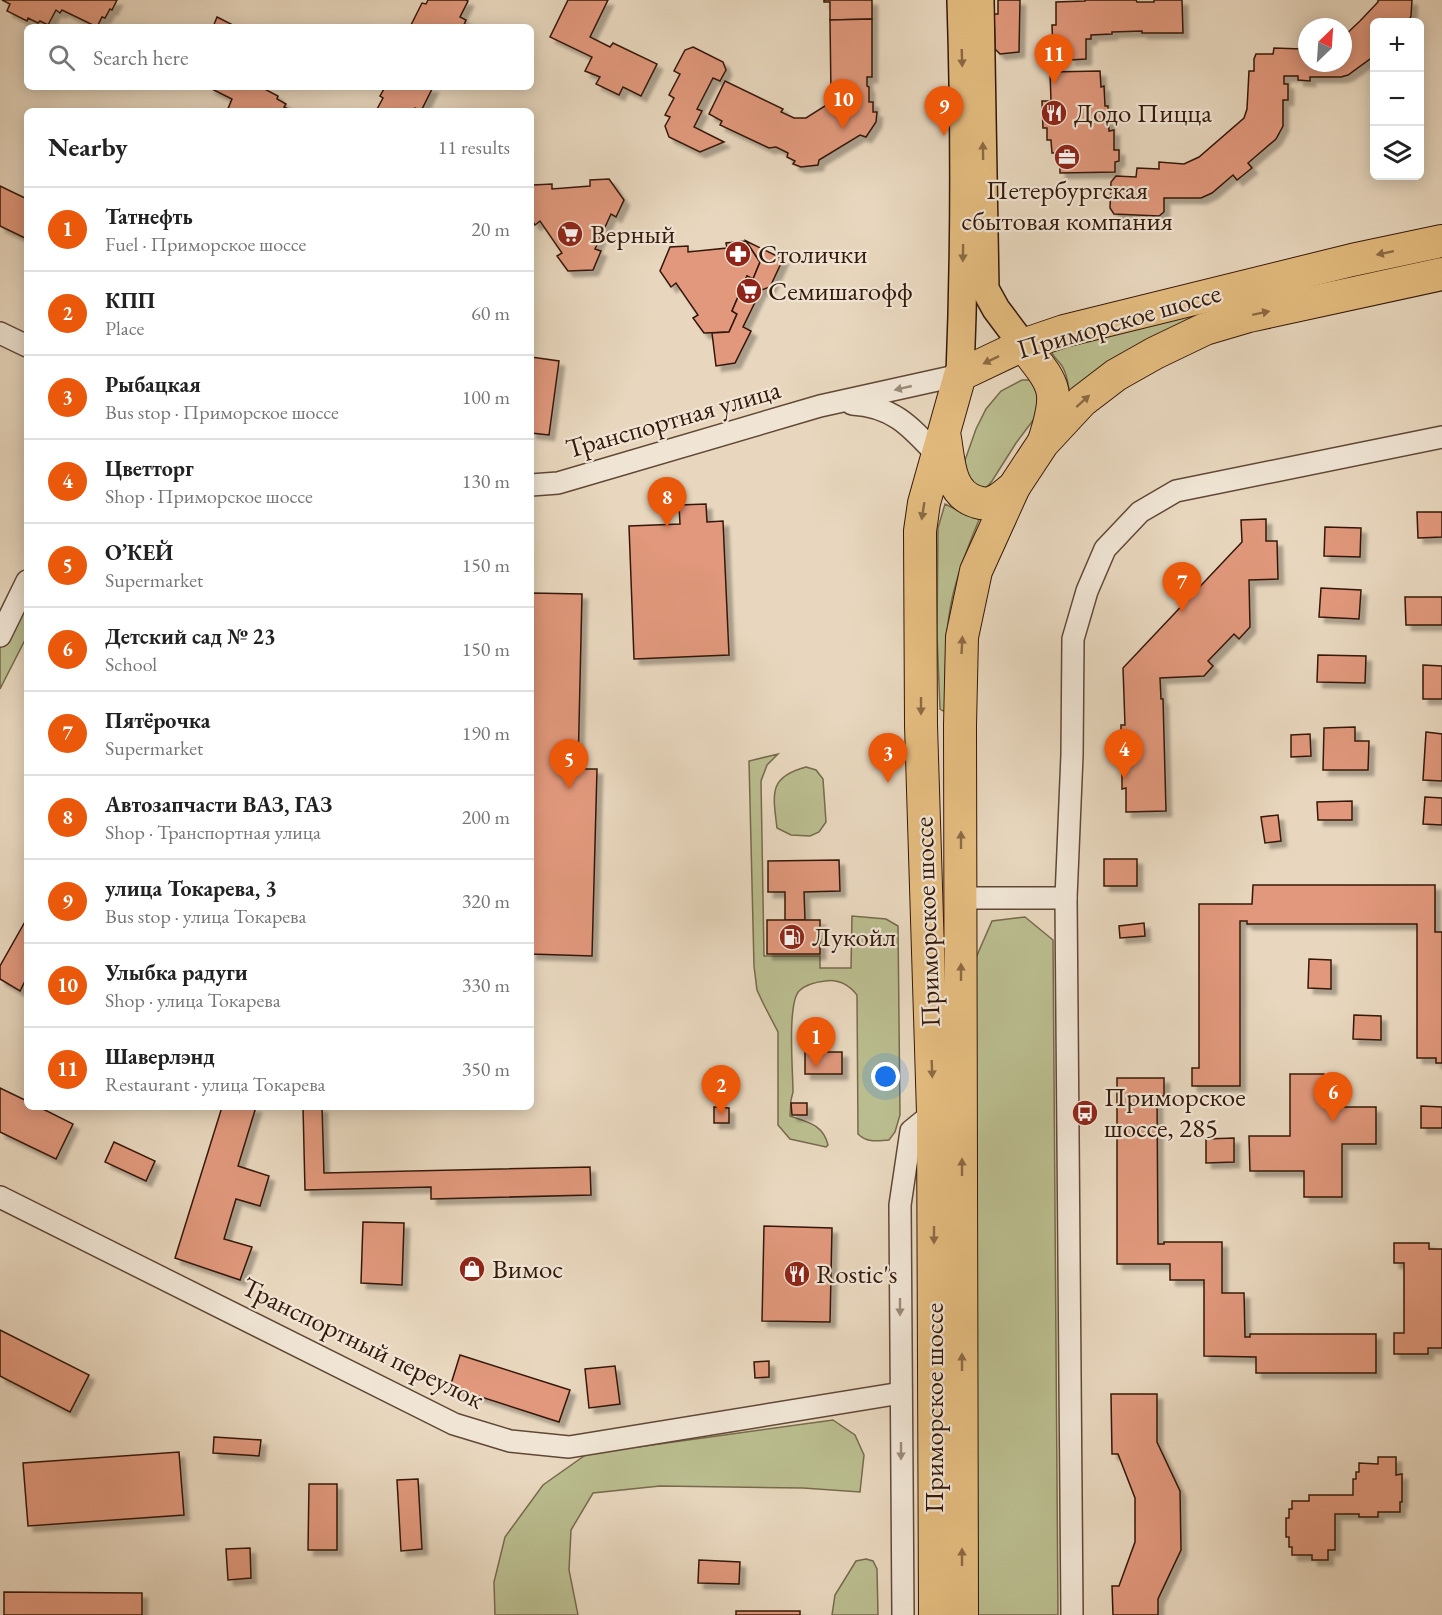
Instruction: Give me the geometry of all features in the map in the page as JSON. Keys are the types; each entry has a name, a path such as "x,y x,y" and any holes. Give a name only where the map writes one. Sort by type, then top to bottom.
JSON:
{"highway":[{"name":"Приморское шоссе","path":"935,1615 933,1113 921,725 920,531 924,503 960,375 1023,345 1064,331 1352,260 1442,242"},
{"name":"Приморское шоссе","path":"962,1615 960,725 962,637 976,571 1014,487 1043,443 1082,401 1116,375 1205,329 1249,316 1442,274"},
{"path":"1023,345 1047,376 1052,388 1054,404 1043,443"},
{"path":"941,443 950,473 961,492 969,499 982,503 994,502 1014,487"}],"main road":[{"path":"960,375 964,147 961,0"},
{"path":"981,0 985,289 996,309 1023,345"}],"street":[{"path":"0,333 24,345"},
{"name":"Транспортная улица","path":"534,484 558,483 830,404 960,375"},
{"name":"Транспортная улица","path":"830,404 856,404 893,414 920,436 941,443"},
{"path":"1072,1615 1066,898 1072,755 1073,639 1087,591 1105,549 1140,512 1176,491 1442,437"},
{"path":"0,636 24,587"},
{"path":"961,898 1066,898"},
{"path":"903,1615 900,1205 911,1131 933,1113"},
{"name":"Транспортный переулок","path":"0,1197 454,1424 510,1441 569,1446 901,1393"}],"green space":[{"path":"1187,312 1192,321 1070,395 1066,373 1051,351"},
{"path":"1022,380 1034,380 1043,407 987,487 972,488 964,463 976,429 986,409 1001,391"},
{"path":"945,504 979,517 979,520 957,578 949,613 945,710 943,711 940,709 937,635 938,528"},
{"path":"24,593 24,642 0,689 0,641"},
{"path":"778,754 767,765 761,781 764,956 820,956 820,968 851,968 852,916 886,919 898,926 900,1115 895,1132 889,1140 869,1140 858,1134 857,995 847,986 834,981 815,983 799,991 795,998 792,1023 793,1092 790,1116 818,1128 826,1138 828,1145 826,1147 790,1139 778,1125 778,1032 757,990 754,966 749,761"},
{"path":"806,767 816,770 823,779 826,822 819,832 810,836 791,835 777,828 774,796 779,782 785,776"},
{"path":"1025,917 1053,940 1058,1615 978,1615 975,960 992,921"},
{"path":"833,1420 855,1435 864,1455 860,1492 803,1488 660,1486 593,1493 571,1530 569,1570 578,1615 495,1615 494,1582 505,1537 543,1485 587,1454"},
{"path":"866,1559 873,1561 877,1569 878,1615 832,1615 835,1595 856,1561"}],"building":[{"path":"2,0 117,0 112,10 110,9 105,18 102,17 98,24 91,24 62,10 60,13 56,10 49,24 40,21 38,23 28,18 27,21 7,11 10,4"},
{"path":"428,0 468,1 460,17 466,20 464,24 412,24 422,3 426,4"},
{"path":"568,0 608,0 590,37 610,47 613,43 657,64 641,96 623,87 619,95 596,84 600,77 585,71 592,57 550,37"},
{"path":"824,0 872,0 872,19 830,20 830,2 824,2"},
{"path":"998,0 1020,0 1019,52 1000,54 995,49 994,14 998,14"},
{"path":"1085,0 1154,2 1154,0 1182,0 1183,33 1142,33 1142,31 1091,35 1091,39 1086,39 1086,59 1070,60 1070,52 1053,52 1052,25 1056,25 1056,2"},
{"path":"1378,0 1412,0 1411,16 1410,18 1370,18 1370,59 1348,75 1310,77 1310,81 1298,80 1298,76 1284,76 1284,84 1288,84 1288,100 1283,100 1283,126 1276,139 1248,163 1252,168 1237,180 1233,175 1212,193 1201,198 1164,198 1164,212 1159,216 1114,214 1110,208 1111,182 1116,176 1136,177 1137,168 1159,169 1159,162 1184,164 1199,157 1244,118 1247,109 1249,71 1254,71 1256,54 1273,54 1274,48 1298,49 1298,72 1352,72 1352,29"},
{"path":"217,17 231,24 214,24"},
{"path":"872,19 872,77 867,77 867,86 869,87 869,102 873,102 873,112 877,112 876,122 866,137 860,135 819,160 818,165 801,167 793,164 795,161 787,157 788,153 776,147 769,148 720,125 722,121 709,114 725,81 783,109 781,112 794,118 806,118 825,106 831,95 830,20"},
{"path":"693,47 723,62 726,70 720,81 713,78 697,109 702,111 694,127 724,142 700,152 669,137 665,126 670,117 665,115 674,98 669,95 680,74 674,71 685,50"},
{"path":"1100,71 1101,87 1104,86 1105,106 1108,106 1109,131 1114,130 1114,150 1119,150 1119,161 1115,162 1115,172 1060,173 1060,153 1052,153 1051,140 1047,140 1047,128 1043,128 1042,101 1051,101 1050,72"},
{"path":"214,90 267,90 278,96 277,99 286,104 284,107 286,108 228,108 232,99"},
{"path":"383,90 432,90 422,108 378,108 383,98 380,96"},
{"path":"609,179 624,200 616,217 611,214 595,249 601,251 593,270 568,271 557,256 562,253 540,221 534,224 534,185 552,184 552,189 590,186 590,180"},
{"path":"0,186 24,198 24,238 0,226"},
{"path":"746,241 760,262 753,279 747,276 732,311 737,314 729,332 704,333 693,318 698,315 676,283 671,287 660,271 670,247 688,246 688,252 727,248 726,243"},
{"path":"746,241 783,259 770,287 761,290 743,327 751,331 735,363 716,366 712,333 729,332 737,314 732,311 747,276 753,279 760,262"},
{"path":"534,357 559,361 549,435 534,433"},
{"path":"706,504 707,522 723,521 729,655 634,659 629,526 680,524 679,505"},
{"path":"1417,512 1442,512 1442,537 1418,538"},
{"path":"1266,519 1266,541 1277,541 1278,579 1249,580 1250,627 1239,639 1234,634 1208,661 1213,666 1204,676 1160,678 1161,699 1163,699 1166,811 1126,812 1126,788 1122,789 1122,764 1125,764 1125,750 1121,750 1121,725 1125,725 1123,668 1242,542 1241,520"},
{"path":"1325,527 1361,528 1360,557 1324,556"},
{"path":"1321,588 1361,590 1359,619 1319,617"},
{"path":"534,593 582,594 578,769 597,769 592,956 534,954"},
{"path":"1405,597 1442,597 1442,625 1406,625"},
{"path":"1318,655 1366,656 1365,683 1317,682"},
{"path":"1423,665 1442,666 1442,699 1423,699"},
{"path":"1355,727 1355,741 1369,741 1368,770 1323,770 1324,728"},
{"path":"1426,732 1442,734 1442,781 1423,780"},
{"path":"1310,734 1311,756 1291,757 1291,735"},
{"path":"1425,797 1442,798 1442,825 1423,824"},
{"path":"1352,801 1352,820 1318,820 1317,802"},
{"path":"1278,815 1281,841 1265,843 1261,817"},
{"path":"1104,859 1137,859 1137,886 1104,886"},
{"path":"839,860 840,891 804,892 805,920 785,920 785,892 768,892 768,861"},
{"path":"1253,885 1435,885 1435,932 1442,932 1442,1063 1436,1063 1436,1058 1417,1058 1417,924 1247,924 1247,921 1240,921 1240,1086 1192,1086 1192,1068 1199,1068 1199,904 1252,904"},
{"path":"767,920 820,920 820,954 767,954"},
{"path":"1144,923 1145,936 1120,938 1119,926"},
{"path":"24,924 24,983 20,991 0,979 0,966"},
{"path":"1309,959 1331,960 1331,989 1308,988"},
{"path":"1354,1015 1381,1016 1381,1040 1353,1039"},
{"path":"805,1052 842,1052 842,1074 805,1074"},
{"path":"1290,1074 1324,1074 1324,1107 1376,1107 1376,1144 1342,1144 1342,1197 1304,1197 1304,1171 1250,1171 1249,1136 1290,1136"},
{"path":"1117,1078 1164,1078 1164,1096 1157,1096 1158,1244 1164,1244 1164,1242 1222,1242 1222,1293 1244,1293 1245,1337 1250,1337 1250,1334 1376,1334 1376,1373 1256,1373 1256,1357 1204,1356 1204,1280 1170,1280 1170,1264 1117,1264"},
{"path":"0,1088 24,1100 24,1110 45,1110 73,1124 56,1159 0,1132"},
{"path":"791,1103 807,1103 807,1115 792,1115"},
{"path":"1421,1106 1442,1107 1442,1128 1421,1128"},
{"path":"714,1107 729,1108 729,1123 714,1123"},
{"path":"221,1110 255,1110 238,1166 269,1176 260,1206 236,1199 224,1239 252,1247 240,1280 175,1258"},
{"path":"303,1110 322,1110 324,1173 590,1167 591,1195 431,1199 431,1187 305,1190"},
{"path":"1234,1138 1234,1162 1206,1163 1206,1139"},
{"path":"114,1142 155,1161 146,1181 105,1162"},
{"path":"363,1222 404,1223 402,1285 361,1283"},
{"name":"Rostic's","path":"764,1226 832,1228 830,1322 762,1321"},
{"path":"1394,1243 1429,1243 1429,1249 1442,1249 1442,1348 1428,1348 1428,1354 1394,1354 1394,1333 1404,1333 1404,1263 1394,1263"},
{"path":"0,1330 89,1375 70,1412 0,1376"},
{"path":"460,1355 570,1390 559,1422 450,1387"},
{"path":"769,1361 769,1377 755,1378 754,1362"},
{"path":"615,1366 620,1404 589,1408 585,1369"},
{"path":"1111,1394 1157,1394 1157,1442 1180,1491 1181,1550 1158,1599 1158,1615 1113,1615 1112,1586 1119,1586 1135,1542 1135,1498 1118,1454 1112,1454"},
{"path":"214,1437 261,1440 259,1456 213,1453"},
{"path":"179,1452 184,1515 28,1526 23,1463"},
{"path":"1378,1457 1396,1457 1396,1475 1402,1474 1400,1512 1378,1512 1378,1517 1335,1514 1335,1550 1328,1550 1328,1560 1312,1560 1312,1555 1292,1555 1289,1537 1286,1537 1286,1518 1289,1518 1292,1501 1309,1501 1309,1495 1353,1495 1353,1479 1356,1479 1356,1472 1359,1472 1359,1463 1378,1464"},
{"path":"418,1479 422,1549 401,1551 397,1480"},
{"path":"309,1484 337,1484 337,1550 308,1550"},
{"path":"250,1548 251,1578 228,1580 226,1549"},
{"path":"699,1560 740,1562 739,1584 698,1583"},
{"path":"4,1592 142,1593 142,1615 4,1615"},
{"path":"736,1611 800,1611 800,1615 736,1615"}],"place":[{"name":"Шаверлэнд","path":"1054,84"},
{"name":"Додо Пицца","path":"1054,113"},
{"name":"Улыбка радуги","path":"843,129"},
{"name":"улица Токарева, 3","path":"944,136"},
{"name":"Петербургская сбытовая компания","path":"1067,157"},
{"name":"Верный","path":"570,234"},
{"name":"Столички","path":"738,254"},
{"name":"Семишагофф","path":"749,291"},
{"name":"Автозапчасти ВАЗ, ГАЗ","path":"667,527"},
{"name":"Пятёрочка","path":"1182,612"},
{"name":"Цветторг","path":"1124,779"},
{"name":"Рыбацкая","path":"888,783"},
{"name":"О’КЕЙ","path":"569,789"},
{"name":"Лукойл","path":"792,937"},
{"name":"Татнефть","path":"816,1067"},
{"name":"Приморское шоссе, 285","path":"1085,1113"},
{"name":"КПП","path":"721,1115"},
{"name":"Детский сад № 23","path":"1333,1122"},
{"name":"Вимос","path":"472,1269"},
{"name":"Rostic's","path":"797,1274"}]}
